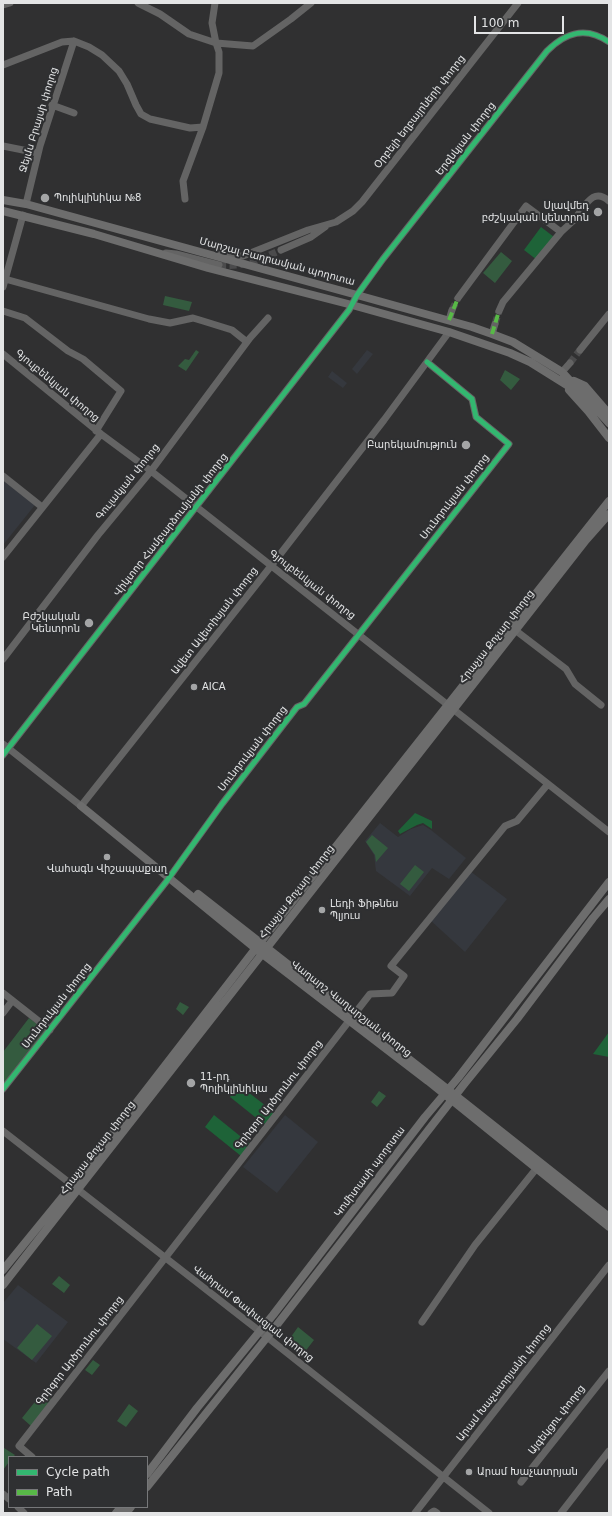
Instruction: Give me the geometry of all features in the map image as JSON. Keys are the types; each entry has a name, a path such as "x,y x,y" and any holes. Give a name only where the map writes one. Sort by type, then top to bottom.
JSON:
{"main road":[{"name":"Մարշալ Բաղրամյան պողոտա","path":"3,200 26,204 449,320 513,342 562,372 567,382"},
{"name":"Մարշալ Բաղրամյան պողոտա","path":"3,211 23,215 155,252 170,258 352,305 449,332 505,350 567,382 579,391 609,424"},
{"path":"567,382 585,386 609,414"},
{"path":"567,382 609,438"},
{"name":"Մարշալ Բաղրամյան պողոտա","path":"579,391 609,428"},
{"name":"Հրաչյա Քոչար փողոց","path":"3,1285 75,1187 609,501"},
{"name":"Հրաչյա Քոչար փողոց","path":"450,707 515,630 586,540 609,514"},
{"name":"Վաղարշ Վաղարշյան փողոց","path":"81,806 93,810 170,875 261,948 609,1217"},
{"name":"Կոմիտասի պողոտա","path":"148,1473 260,1331 398,1151 458,1078 609,882"},
{"name":"Կոմիտասի պողոտա","path":"148,1486 517,1019 609,899"},
{"name":"Վաղարշ Վաղարշյան փողոց","path":"454,1098 536,1169 609,1227"},
{"name":"Հրաչյա Քոչար փողոց","path":"3,1270 75,1187"}],"street":[{"path":"3,5 10,3"},
{"path":"138,3 160,14 189,34 216,43 253,46 311,3"},
{"path":"185,198 183,181 203,127 219,73 219,52 212,23 215,3"},
{"name":"Օրբելի եղբայրների փողոց","path":"189,248 229,256 243,256 308,230 328,225 342,219 353,211 362,202 518,3"},
{"name":"Երզնկյան փողոց","path":"352,305 357,295 383,259 554,44 574,34 586,32 597,35 609,42"},
{"path":"3,65 62,42 74,41 102,54 119,71 127,84 141,114 150,119 190,128 203,127"},
{"name":"Ջեյմս Բրայսի փողոց","path":"26,204 38,153 52,105 74,41"},
{"path":"52,105 74,113"},
{"path":"3,146 38,153"},
{"path":"499,311 503,302 561,232 575,219 590,199 600,195 609,201"},
{"path":"458,298 526,206 561,232"},
{"path":"3,287 23,215"},
{"name":"Օրբելի եղբայրների փողոց","path":"281,250 311,237 328,225"},
{"path":"155,252 176,254 219,265"},
{"path":"5,279 170,324 193,318 232,330 247,342"},
{"name":"Վիկտոր Համբարձումյանի փողոց","path":"3,755 6,746 196,507 352,305"},
{"path":"3,310 25,318 31,322 68,351 83,359 121,391 98,433 3,557"},
{"path":"449,320 452,310"},
{"path":"580,350 609,314"},
{"name":"Գուլակյան փողոց","path":"3,659 98,535 151,471 247,342 268,318"},
{"path":"492,334 495,324"},
{"name":"Ավետ Ավետիսյան փողոց","path":"81,806 271,566 384,420 449,332"},
{"name":"Գյուլբենկյան փողոց","path":"3,354 98,433 151,471 609,832"},
{"name":"Սունդուկյան փողոց","path":"3,1089 170,875 297,707 304,704 509,444 476,417 472,399 426,362"},
{"path":"562,372 570,363"},
{"path":"3,476 42,506"},
{"path":"515,630 566,669 575,684 602,705"},
{"name":"Վաղարշ Վաղարշյան փողոց","path":"6,746 81,806"},
{"name":"Գրիգոր Արծրունու փողոց","path":"31,1456 19,1446 370,994 392,992 404,976 391,966 505,826 517,821 548,784"},
{"path":"3,994 50,1030"},
{"path":"3,1013 12,1001"},
{"name":"Վահրամ Փափազյան փողոց","path":"3,1131 260,1331 489,1513"},
{"path":"422,1322 475,1245 536,1169"},
{"name":"Արամ Խաչատրյանի փողոց","path":"415,1513 609,1265"},
{"name":"Այգեկցու փողոց","path":"521,1482 609,1371"},
{"path":"561,1513 609,1451"},
{"path":"431,1513 434,1511 437,1513"}],"shaded area":[{"path":"367,350 373,354 357,374 352,369"},
{"path":"332,371 347,383 343,388 328,377"},
{"path":"3,480 35,505 3,545"},
{"path":"380,823 398,837 411,829 423,825 466,858 449,879 432,868 410,896 376,871 374,855 365,841"},
{"path":"470,871 507,899 465,952 430,920"},
{"path":"285,1115 318,1142 277,1193 243,1167"},
{"path":"18,1285 68,1322 36,1363 3,1339 3,1303"}],"green space":[{"path":"541,227 554,237 537,260 524,250"},
{"path":"501,252 512,261 495,283 483,273"},
{"path":"165,296 192,302 189,311 163,305"},
{"path":"196,350 199,352 186,371 178,366 185,359 189,360"},
{"path":"505,370 520,379 511,390 500,380"},
{"path":"415,813 432,821 432,829 423,823 400,834 398,831"},
{"path":"372,835 388,848 376,862 375,855 366,842"},
{"path":"415,865 424,872 409,891 400,884"},
{"path":"180,1002 189,1007 183,1015 176,1009"},
{"path":"29,1018 45,1030 4,1084 3,1052"},
{"path":"609,1032 609,1057 593,1054"},
{"path":"239,1085 275,1113 265,1125 230,1097"},
{"path":"379,1091 386,1096 377,1107 371,1102"},
{"path":"214,1115 250,1144 241,1156 205,1127"},
{"path":"59,1276 70,1285 64,1293 52,1284"},
{"path":"37,1324 52,1336 32,1360 17,1348"},
{"path":"298,1327 314,1340 304,1353 288,1341"},
{"path":"93,1360 100,1365 92,1375 85,1370"},
{"path":"42,1393 52,1400 31,1426 22,1418"},
{"path":"129,1404 138,1411 126,1427 117,1421"},
{"path":"4,1448 15,1455 8,1456 8,1463 3,1470"}],"tunnel":[{"path":"219,265 244,264 258,260 281,250"},
{"path":"452,310 458,298"},
{"path":"495,324 499,311"},
{"path":"570,363 580,350"}],"marked path":[{"path":"449,320 458,298"},
{"path":"492,334 499,311"}],"cycle path":[{"path":"3,755 349,310 357,295 383,259 547,51 561,39 576,33 592,34 609,42"},
{"path":"3,1089 166,882 222,804 297,707 304,704 509,444 476,417 472,399 427,362"}],"place":[{"name":"Պոլիկլինիկա №8","path":"45,198"},
{"name":"Սլավմեդ բժշկական կենտրոն","path":"598,212"},
{"name":"Բարեկամություն","path":"466,445"},
{"name":"Բժշկական Կենտրոն","path":"89,623"},
{"name":"AICA","path":"194,687"},
{"name":"Վահագն Վիշապաքաղ","path":"107,857"},
{"name":"Լեդի Ֆիթնես Պլյուս","path":"322,910"},
{"name":"11-րդ Պոլիկլինիկա","path":"191,1083"},
{"name":"Արամ Խաչատրյան","path":"469,1472"}]}
